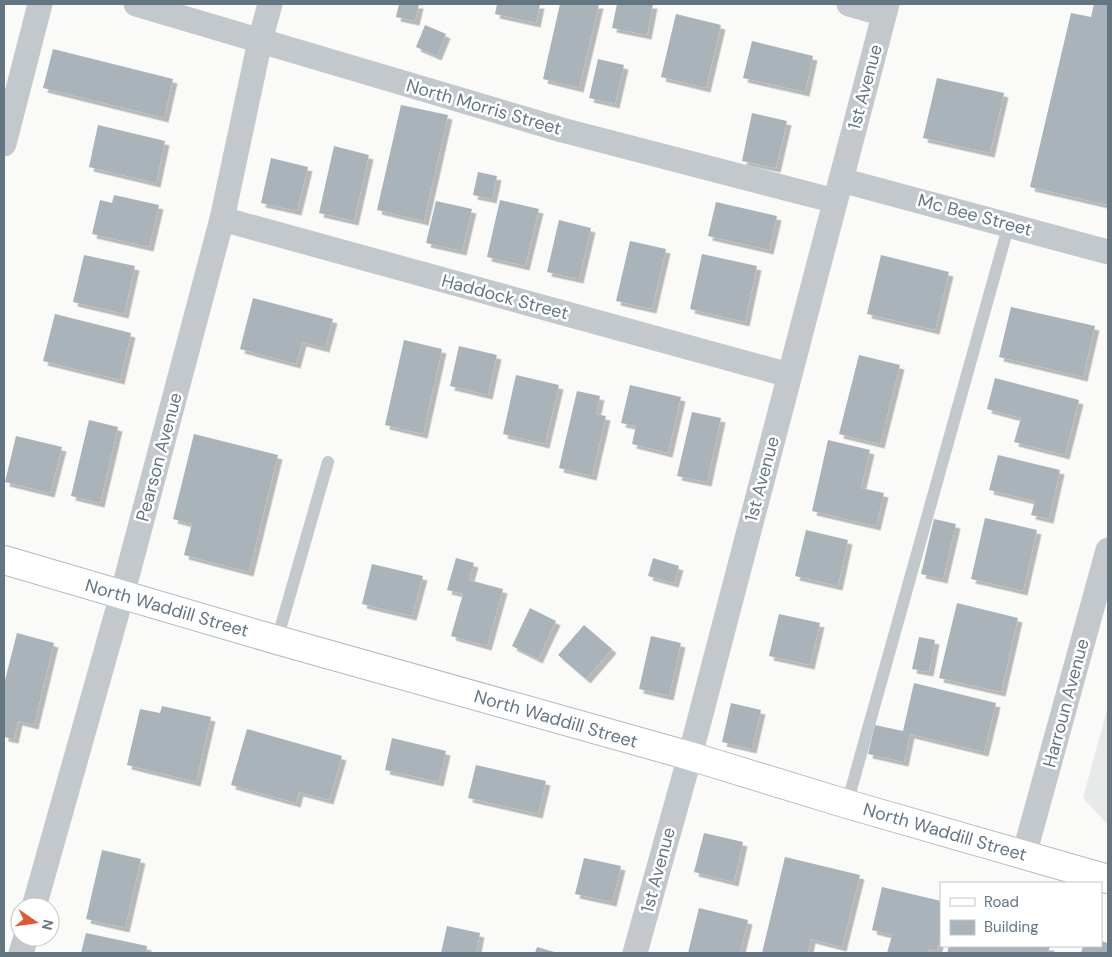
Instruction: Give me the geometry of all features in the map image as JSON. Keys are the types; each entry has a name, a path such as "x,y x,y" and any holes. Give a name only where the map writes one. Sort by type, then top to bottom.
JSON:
{"street":[{"path":"4,144 40,4"},
{"name":"North Morris Street","path":"136,4 562,130 838,191"},
{"name":"Pearson Avenue","path":"37,897 122,595 222,219 260,41 270,4"},
{"path":"849,4 886,9"},
{"name":"1st Avenue","path":"635,953 690,756 886,9"},
{"name":"Mc Bee Street","path":"838,191 1009,224 1108,252"},
{"name":"Haddock Street","path":"222,219 789,375"},
{"name":"Harroun Avenue","path":"1024,855 1108,550"},
{"name":"North Waddill Street","path":"4,560 277,640 690,756 847,804 1108,879"}],"lane":[{"path":"847,804 1009,224"},
{"path":"277,640 328,462"}],"shaded area":[{"path":"1108,706 1108,825 1083,798"}],"building":[{"path":"399,4 419,4 415,21 396,17"},
{"path":"497,4 540,4 536,23 495,14"},
{"path":"560,4 599,4 579,88 543,79"},
{"path":"617,4 653,4 647,35 612,28"},
{"path":"1094,4 1108,4 1108,205 1030,187 1071,13 1091,17"},
{"path":"676,14 721,25 706,88 661,77"},
{"path":"425,25 446,34 437,56 416,47"},
{"path":"752,41 813,56 805,92 743,78"},
{"path":"53,49 173,79 164,118 43,88"},
{"path":"598,59 624,65 615,104 589,98"},
{"path":"937,78 1004,93 990,153 923,138"},
{"path":"401,105 448,115 424,221 377,210"},
{"path":"752,113 787,121 776,168 742,161"},
{"path":"98,125 165,141 156,183 89,167"},
{"path":"334,146 369,155 354,221 319,213"},
{"path":"271,158 308,167 297,211 261,203"},
{"path":"478,172 497,176 492,199 473,195"},
{"path":"114,195 159,205 149,247 92,234 100,200 112,203"},
{"path":"500,200 539,209 525,266 487,257"},
{"path":"436,201 472,209 462,251 426,243"},
{"path":"716,202 777,216 769,250 708,236"},
{"path":"559,220 591,228 579,279 547,272"},
{"path":"630,241 666,249 652,309 616,301"},
{"path":"702,254 757,266 745,322 690,309"},
{"path":"84,255 135,266 124,314 73,302"},
{"path":"881,255 949,272 935,330 867,314"},
{"path":"253,298 333,319 325,348 302,342 296,364 240,349"},
{"path":"1011,307 1095,326 1083,377 999,357"},
{"path":"55,314 131,333 120,380 43,361"},
{"path":"404,340 442,349 423,434 385,425"},
{"path":"459,346 497,355 488,395 450,386"},
{"path":"859,355 900,365 880,444 839,434"},
{"path":"516,375 559,385 545,444 503,434"},
{"path":"995,378 1079,400 1065,455 1014,442 1021,418 987,409"},
{"path":"630,385 681,397 668,453 632,444 636,426 621,423"},
{"path":"577,391 600,396 596,414 606,416 592,476 559,468"},
{"path":"692,412 721,418 707,482 677,476"},
{"path":"89,420 118,427 100,503 71,496"},
{"path":"194,434 278,455 249,572 184,555 192,524 173,519"},
{"path":"16,436 62,447 50,493 5,482"},
{"path":"828,440 870,450 861,488 884,493 876,526 812,511"},
{"path":"998,455 1060,470 1049,519 1031,515 1035,501 989,490"},
{"path":"985,518 1037,530 1023,591 971,579"},
{"path":"934,519 956,524 943,579 921,574"},
{"path":"806,530 848,540 838,586 795,576"},
{"path":"456,558 474,563 469,580 503,589 487,646 451,636 463,594 447,590"},
{"path":"653,558 679,566 674,583 648,576"},
{"path":"372,564 423,576 412,616 362,604"},
{"path":"957,603 1018,618 1001,692 939,678"},
{"path":"530,608 556,621 538,659 512,646"},
{"path":"779,614 820,623 810,665 769,656"},
{"path":"584,625 612,649 586,679 558,655"},
{"path":"17,633 54,643 34,725 18,721 14,739 4,737 4,684"},
{"path":"651,636 681,643 669,696 639,689"},
{"path":"919,637 935,640 929,672 912,669"},
{"path":"914,683 996,703 984,752 910,734 904,762 868,754 875,725 903,731"},
{"path":"731,703 761,710 752,749 722,742"},
{"path":"162,706 211,717 196,782 127,765 140,709 160,713"},
{"path":"247,729 342,756 329,800 299,792 296,803 231,785"},
{"path":"392,738 446,751 439,782 385,770"},
{"path":"476,765 546,781 538,814 468,798"},
{"path":"704,833 743,842 734,882 694,872"},
{"path":"102,850 141,859 125,928 86,919"},
{"path":"785,857 860,875 842,947 811,939 808,953 762,953"},
{"path":"584,858 621,866 612,902 575,894"},
{"path":"882,887 940,901 940,939 937,951 929,949 928,953 887,953 892,935 872,930"},
{"path":"699,908 748,920 740,953 688,953"},
{"path":"447,926 480,933 476,953 441,953"},
{"path":"86,933 147,946 146,953 81,953"},
{"path":"1102,941 1108,943 1108,953 1081,953 1083,947 1102,947"},
{"path":"537,947 558,953 535,953"},
{"path":"949,947 1050,947 1048,953 947,953"}]}
